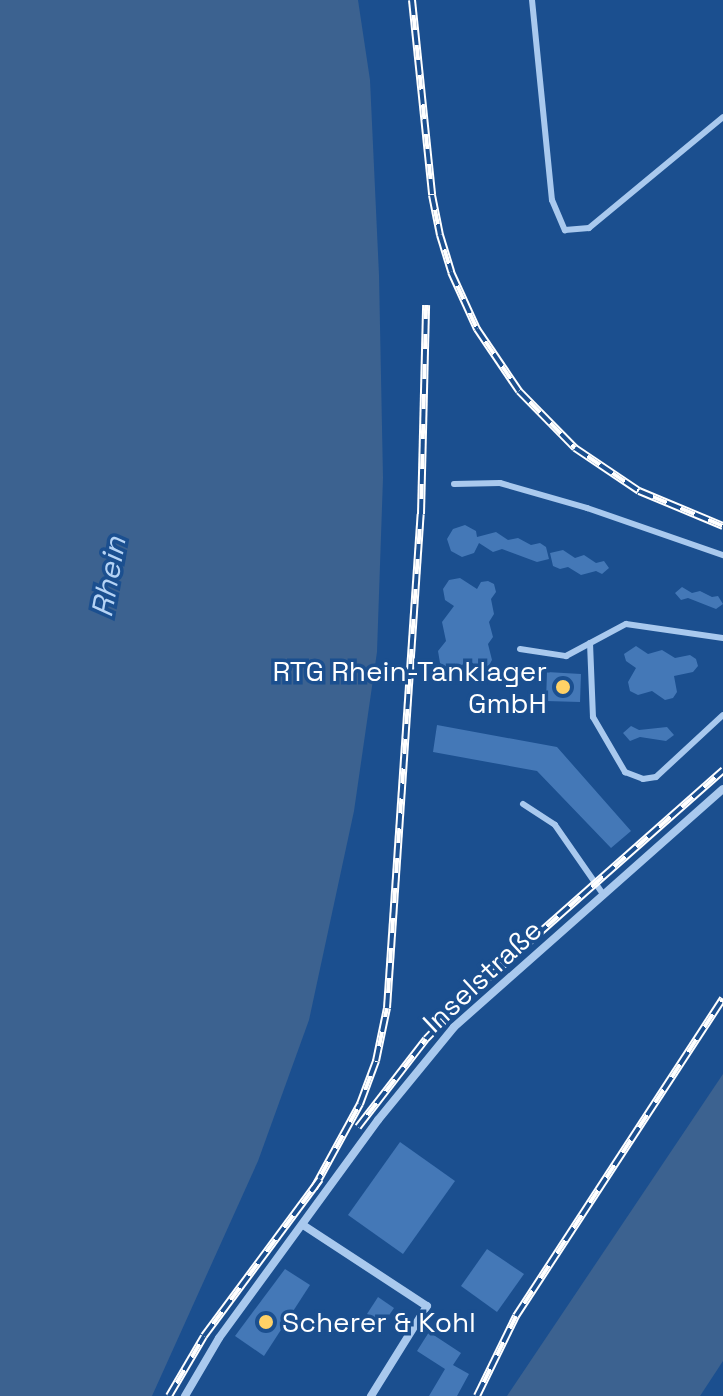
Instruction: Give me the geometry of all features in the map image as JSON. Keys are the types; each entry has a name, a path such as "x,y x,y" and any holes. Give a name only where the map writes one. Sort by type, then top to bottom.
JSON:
{"street":[{"name":"Inselstraße","path":"185,1396 219,1338 378,1120 454,1027 723,789"},
{"path":"303,1225 427,1306 371,1396"}],"lane":[{"path":"532,0 552,200 565,230 589,228 723,117"},
{"path":"454,484 500,483 587,508 723,555"},
{"path":"520,649 566,656 626,624 723,638"},
{"path":"590,643 593,717 625,772 643,779 656,777 723,715"},
{"path":"523,804 555,825 603,894"}],"water":[{"name":"Rhein","path":"0,0 358,0 370,80 379,275 383,478 377,652 354,811 309,1020 258,1161 152,1396 0,1396"},
{"path":"723,1074 723,1361 700,1396 507,1396"}],"building":[{"path":"465,525 476,531 477,537 496,532 508,540 518,538 531,545 540,543 546,547 549,559 537,562 502,549 493,552 479,543 474,553 462,557 451,551 447,539 453,529"},
{"path":"563,550 575,558 584,555 596,563 604,561 609,568 602,574 596,571 581,575 568,567 560,569 553,566 550,553"},
{"path":"460,578 477,589 481,582 494,584 496,592 491,599 494,614 489,622 493,637 488,644 492,660 488,667 481,668 466,659 461,667 450,669 440,663 438,651 446,641 442,622 454,606 445,600 443,589 449,580"},
{"path":"682,587 692,593 700,591 712,597 718,596 723,604 716,609 688,598 681,600 675,593"},
{"path":"636,646 648,654 662,650 675,658 690,655 696,659 698,666 693,672 674,676 677,692 673,698 665,700 652,691 638,695 630,691 628,682 636,668 626,661 624,654"},
{"name":"RTG Rhein-Tanklager GmbH","path":"547,672 581,674 580,702 546,701"},
{"path":"437,725 557,747 631,831 611,848 537,771 433,752"},
{"path":"631,726 639,730 667,727 674,735 666,741 640,737 630,741 623,733"},
{"path":"400,1142 455,1181 403,1254 348,1215"},
{"path":"487,1249 524,1274 497,1312 461,1286"},
{"name":"Scherer & Kohl","path":"285,1269 310,1285 264,1356 235,1336"},
{"path":"378,1297 394,1308 383,1324 367,1314"},
{"path":"429,1332 461,1353 453,1365 469,1374 457,1396 429,1396 445,1369 417,1351"}],"railway":[{"path":"412,0 432,195 451,272 477,329 519,391 575,448 639,491 723,526"},
{"path":"314,1188 360,1104 376,1061 387,1008 421,514 426,305"},
{"path":"358,1127 426,1039 468,996 723,770"},
{"path":"477,1396 516,1316 723,999"},
{"path":"169,1396 204,1336 320,1179"}],"place":[{"name":"RTG Rhein-Tanklager GmbH","path":"563,687"},
{"name":"Scherer & Kohl","path":"266,1322"}]}
